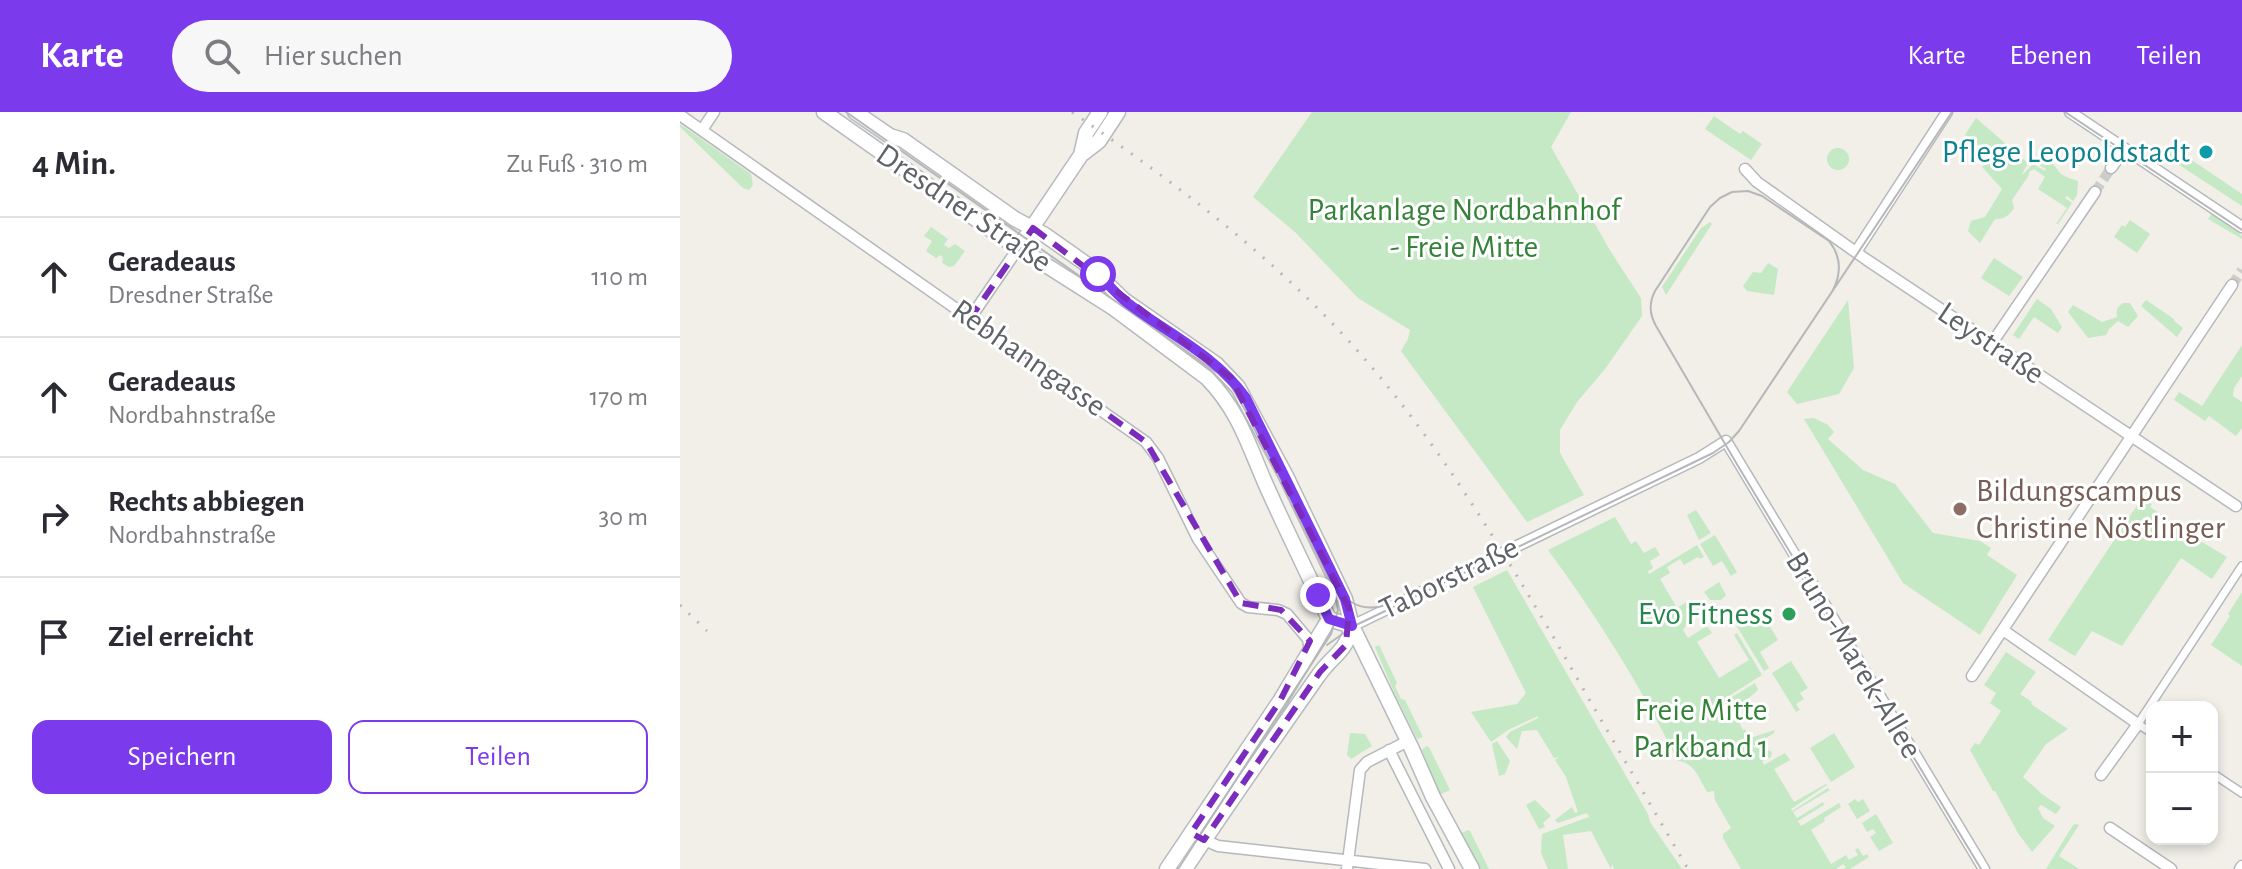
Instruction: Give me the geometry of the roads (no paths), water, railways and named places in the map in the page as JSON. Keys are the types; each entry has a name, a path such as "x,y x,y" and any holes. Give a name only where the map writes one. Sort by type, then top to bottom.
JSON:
{"main road":[{"name":"Dresdner Straße","path":"824,112 944,197 1124,315 1189,363 1219,390 1238,417 1329,619"},
{"name":"Dresdner Straße","path":"855,112 890,136 903,140 1015,219 1089,266 1124,300 1216,364 1231,378 1246,398 1293,489 1345,599 1352,626 1433,797 1468,863"},
{"path":"1081,155 1086,133 1100,112"},
{"path":"1019,247 1081,155 1099,141 1118,112"},
{"path":"1329,619 1352,626"},
{"name":"Taborstraße","path":"1185,869 1198,836 1329,619"},
{"name":"Taborstraße","path":"1167,869 1198,836 1320,672 1346,645 1352,626"}],"street":[{"path":"702,130 714,112"},
{"path":"1856,252 1947,112"},
{"path":"2070,112 2242,227"},
{"name":"Rebhanngasse","path":"680,115 1146,442 1158,458 1198,539 1241,603 1287,614 1308,639 1310,651"},
{"path":"2111,168 2125,149"},
{"name":"Leystraße","path":"1745,169 1753,178 1856,252 2239,508"},
{"path":"1992,343 2095,192"},
{"path":"971,317 1019,247"},
{"path":"1972,676 2232,285"},
{"name":"Taborstraße","path":"1352,626 1699,458 1726,441"},
{"name":"Bruno-Marek-Allee","path":"1726,441 1984,869"},
{"path":"2101,775 2242,566"},
{"path":"2003,630 2146,729"},
{"path":"1348,865 1360,770 1367,762 1408,741"},
{"path":"1389,750 1446,868 1468,863"},
{"path":"2218,777 2242,793"},
{"path":"2110,828 2171,869"},
{"path":"1198,836 1218,846 1348,865 1425,869"}],"tunnel":[{"path":"2095,192 2111,168"},
{"path":"2232,285 2242,270"}],"tram line":[{"path":"846,112 1219,374 1231,386 1244,408 1333,587 1338,610 1331,634 1178,869"},
{"path":"1327,645 1352,627 1713,453 1729,442 1952,112"},
{"path":"2065,112 2242,230"},
{"path":"1833,290 1839,264 1829,241 1762,196 1748,191 1732,192 1710,207 1655,291 1651,312 1656,326 1738,466 1981,869"},
{"path":"1335,587 1358,605 1371,608 1386,605"}],"railway":[{"path":"1072,112 1216,218 1284,276 1347,339 1406,409 1483,521 1688,869"},
{"path":"680,605 707,631"}],"place":[{"name":"Pflege Leopoldstadt","path":"2206,152"},
{"name":"Bildungscampus Christine Nöstlinger","path":"1960,509"},
{"name":"Evo Fitness","path":"1789,614"}],"park label":[{"name":"Parkanlage Nordbahnhof - Freie Mitte","path":"1464,228"},
{"name":"Freie Mitte Parkband 1","path":"1701,728"}]}
